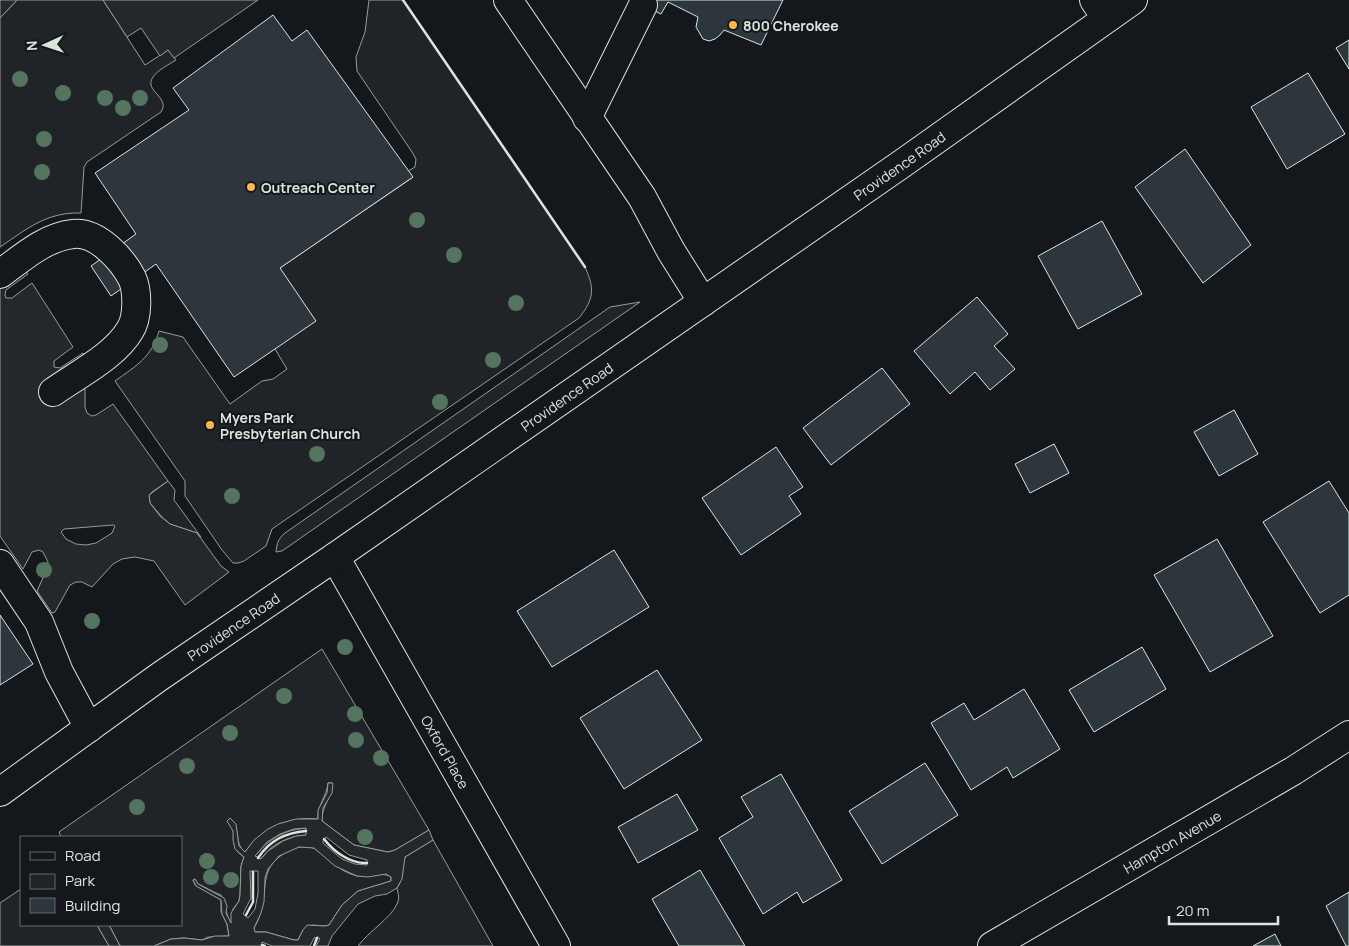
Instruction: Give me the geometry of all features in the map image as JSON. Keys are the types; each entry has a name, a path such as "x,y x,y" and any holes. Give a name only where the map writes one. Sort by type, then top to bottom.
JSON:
{"main road":[{"name":"Providence Road","path":"1,790 159,677 336,557 996,98 1100,9 1133,0"},
{"path":"587,118 643,4"},
{"path":"518,5 587,118 642,198 671,251 703,302"},
{"path":"0,274 35,249 54,239 75,234 94,238 111,250 132,278 136,291 136,309 131,329 114,350 53,392"},
{"name":"Oxford Place","path":"336,557 556,946"},
{"path":"0,564 39,622 60,672 89,728"},
{"name":"Hampton Avenue","path":"992,946 1293,771 1349,735"}],"green space":[{"path":"17,0 103,0 145,65 168,50 176,60 158,72 151,82 151,86 163,102 161,112 87,162 84,167 81,213 57,215 47,219 28,228 0,247 0,18"},
{"path":"369,0 403,0 585,267 591,288 590,299 579,318 272,529 266,546 244,561 233,563 185,496 185,481 115,381 148,354 159,331 183,337 230,404 262,381 273,379 287,369 275,349 280,268 412,178 408,171 415,167 416,159 412,152 357,71 356,57 365,32"},
{"path":"640,302 282,551 276,552 278,541 285,533 610,307"},
{"path":"168,481 175,490 174,500 201,537 197,533 170,524 150,503 149,495"},
{"path":"322,649 429,830 395,850 388,852 354,845 322,821 323,811 331,793 332,783 328,783 319,809 318,819 297,820 277,825 260,836 245,852 239,844 236,827 230,818 235,848 244,857 241,866 239,901 233,909 231,926 221,895 198,884 195,879 193,880 195,885 221,900 221,912 227,924 229,936 208,937 202,940 171,939 154,946 120,946 110,926 182,926 182,836 61,836 59,832"},
{"path":"306,828 307,835 293,837 275,845 261,859 255,856 277,836"},
{"path":"433,840 493,946 358,946 390,914 397,904 399,898 397,888 401,881 405,857"},
{"path":"299,847 315,849 339,868 350,874 357,876 388,875 391,877 391,881 358,891 342,905 329,925 313,925 303,930 298,940 266,932 254,932 263,903 268,871 274,862 284,854"},
{"path":"20,890 20,926 98,926 109,946 0,946 0,903"}],"shaded area":[{"path":"0,0 17,0 0,18"},
{"path":"103,0 258,0 174,58 168,50 160,56 141,28 127,37"},
{"path":"12,253 28,274 6,290 6,298 12,298 32,283 73,347 54,361 54,367 60,368 83,353 98,375 85,388 85,407 87,413 92,416 96,415 113,404 168,481 149,495 150,503 160,516 170,524 197,533 221,566 229,572 185,605 154,561 135,557 122,559 113,564 92,587 82,582 70,585 55,612 52,613 37,591 47,569 48,562 43,552 39,550 32,552 23,569 0,536 0,259","holes":["115,526 112,533 96,543 86,545 76,544 66,539 61,532 64,529"]},
{"path":"328,783 333,783 332,793 323,808 322,821 354,845 388,852 395,850 429,830 433,840 405,857 402,879 397,888 387,894 375,896 358,904 332,936 328,946 316,946 320,939 318,937 314,938 310,946 272,946 262,942 262,946 154,946 171,939 202,940 215,936 229,936 227,924 222,914 221,900 196,886 193,880 195,879 198,884 224,898 227,906 226,913 231,923 231,913 239,901 241,866 244,857 235,849 233,831 227,821 230,818 236,824 239,846 245,852 254,840 278,824 296,819 318,819 318,810 327,793","holes":["306,828 306,835 296,836 283,841 268,851 261,859 255,856 267,842 280,834 294,829","326,837 349,855 367,860 367,865 355,864 342,859 323,841","299,847 314,848 335,866 357,876 368,877 386,874 391,877 391,881 358,891 342,905 329,925 307,925 298,940 266,932 255,932 254,928 264,902 265,878 268,869 279,856","250,871 258,871 258,893 255,909 248,918 243,914 251,898"]},
{"path":"98,926 110,926 120,946 109,946"}],"building":[{"name":"800 Cherokee","path":"633,0 783,0 761,45 724,30 715,39 709,41 703,39 696,27 698,17 668,2 661,14"},
{"name":"Outreach Center","path":"273,15 292,41 307,30 413,177 280,268 316,321 234,377 156,264 111,296 91,266 136,234 95,173 189,110 173,88"},
{"path":"1349,40 1349,69 1336,48"},
{"path":"1308,73 1345,134 1287,169 1251,107"},
{"path":"1185,149 1251,245 1203,283 1135,187"},
{"path":"1102,221 1142,294 1078,329 1038,256"},
{"path":"977,297 1008,334 994,346 1015,369 990,390 975,372 950,394 914,351"},
{"path":"882,368 910,404 831,465 803,428"},
{"path":"1234,410 1258,454 1219,476 1194,432"},
{"path":"1054,444 1069,473 1030,493 1015,464"},
{"path":"776,447 803,487 789,496 801,514 741,555 702,498"},
{"path":"1329,481 1349,513 1349,595 1320,613 1263,522"},
{"path":"1217,539 1273,636 1210,672 1154,575"},
{"path":"614,550 649,607 552,667 517,611"},
{"path":"0,615 33,664 0,685"},
{"path":"1142,647 1166,689 1094,732 1069,690"},
{"path":"657,670 702,740 624,789 580,718"},
{"path":"1024,689 1060,749 1013,778 1007,767 971,790 931,723 964,703 974,720"},
{"path":"925,763 958,815 882,864 849,811"},
{"path":"781,774 842,880 803,903 797,892 763,914 719,838 753,817 741,797"},
{"path":"677,794 698,830 638,863 618,827"},
{"path":"700,870 745,946 679,946 652,899"},
{"path":"1349,892 1349,946 1346,946 1326,906"},
{"path":"1275,934 1281,946 1253,946"}],"wall":[{"path":"403,0 585,267"},
{"path":"258,858 273,842 285,836 306,831"},
{"path":"324,839 343,856 355,862 367,863"},
{"path":"246,915 253,902 253,872"},
{"path":"314,946 317,938"}],"place":[{"name":"800 Cherokee","path":"733,25"},
{"name":"Outreach Center","path":"251,187"},
{"name":"Myers Park Presbyterian Church","path":"210,425"}]}
